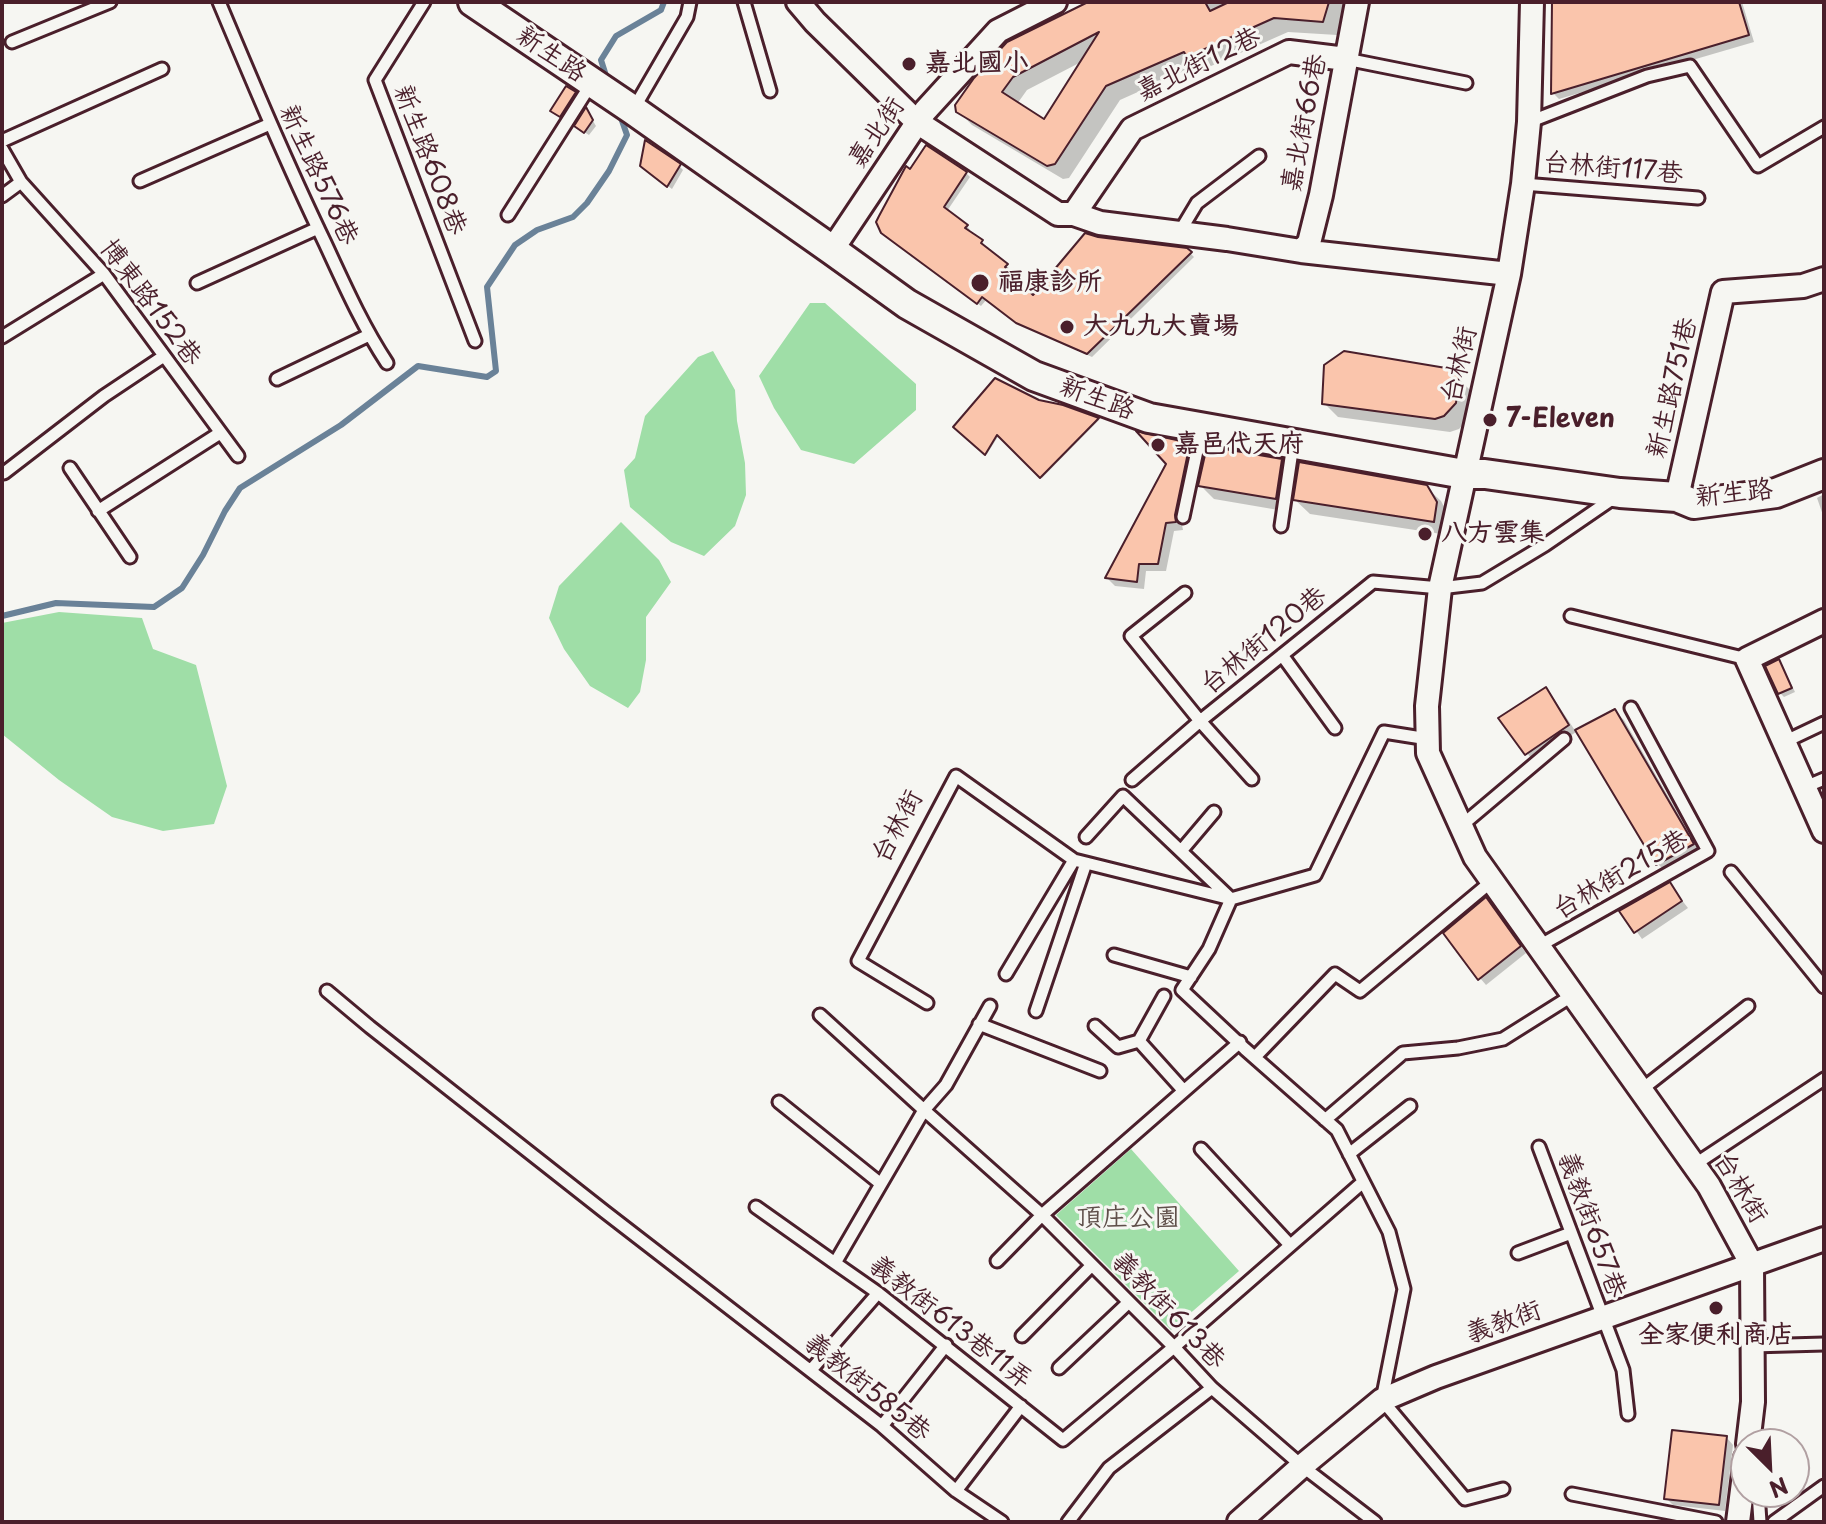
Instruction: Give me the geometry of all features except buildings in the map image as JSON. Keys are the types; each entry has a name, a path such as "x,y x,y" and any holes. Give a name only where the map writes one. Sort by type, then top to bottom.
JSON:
{"street":[{"name":"新生路","path":"473,2 633,110 907,304 1034,376 1149,418 1464,474 1677,497 1694,504 1776,493 1824,474"},
{"path":"798,2 917,122 1058,214 1074,214 1100,223 1301,251 1509,274"},
{"name":"嘉北街","path":"832,250 925,111 998,31 1055,2"},
{"name":"嘉北街66巷","path":"1301,251 1309,243 1321,195 1357,2"},
{"name":"台林街","path":"1532,2 1529,122 1523,184 1509,274 1440,588 1427,706 1428,753 1475,857 1709,1186 1752,1265 1753,1402 1750,1428"},
{"name":"嘉北街12巷","path":"1074,214 1132,129 1289,52 1346,59"},
{"name":"新生路751巷","path":"1677,497 1723,292 1803,286 1824,279"},
{"path":"1824,621 1747,659 1784,742 1814,783 1824,831"},
{"name":"義教街","path":"1239,1522 1382,1400 1436,1377 1824,1239"}],"lane":[{"path":"12,42 110,2"},
{"name":"新生路576巷","path":"219,2 318,228 369,335 387,363"},
{"name":"新生路608巷","path":"424,2 375,80 475,341"},
{"path":"633,110 687,17 690,2"},
{"path":"744,2 770,91"},
{"path":"1346,59 1466,83"},
{"path":"1529,122 1647,76 1690,66 1758,166 1824,127"},
{"path":"2,141 162,69"},
{"path":"508,215 592,83"},
{"path":"140,181 270,124"},
{"name":"博東路152巷","path":"2,149 21,182 104,274 238,456"},
{"path":"1179,233 1197,203 1259,156"},
{"path":"2,196 21,182"},
{"name":"台林街117巷","path":"1523,184 1698,198"},
{"path":"197,283 318,228"},
{"path":"2,337 104,274"},
{"path":"277,379 369,335"},
{"path":"4,473 104,396 164,356"},
{"path":"1183,517 1202,427"},
{"path":"98,511 220,433"},
{"path":"1281,526 1293,443"},
{"path":"70,468 130,557"},
{"name":"台林街120巷","path":"1132,780 1200,721 1373,582 1440,588 1482,583 1545,545 1620,493"},
{"path":"1185,593 1131,636 1252,779"},
{"path":"1571,616 1747,659"},
{"path":"1282,655 1335,728"},
{"name":"台林街215巷","path":"1539,946 1708,851 1631,708"},
{"path":"1784,742 1824,723"},
{"name":"台林街","path":"927,1003 858,961 956,776 1080,861 1231,899 1315,875 1384,732 1428,739"},
{"path":"1461,826 1564,739"},
{"path":"1086,837 1123,796 1231,899 1209,949 1182,990 1337,1130 1389,1232 1404,1289 1382,1400 1465,1499 1503,1489"},
{"path":"1181,851 1214,812"},
{"path":"1006,974 1080,861"},
{"path":"1036,1011 1080,861"},
{"path":"1731,872 1824,987"},
{"path":"1255,1057 1335,974 1360,991 1492,881"},
{"path":"1114,955 1191,977"},
{"name":"義教街585巷","path":"327,991 882,1426 956,1491 1002,1522"},
{"path":"1325,1120 1403,1053 1458,1048 1503,1039 1573,995"},
{"path":"1095,1026 1118,1047 1139,1041 1164,996"},
{"path":"924,1110 946,1085 990,1006"},
{"path":"1641,1090 1748,1006"},
{"name":"義教街613巷","path":"820,1015 1042,1215 1212,1388 1302,1466 1375,1522"},
{"path":"979,1024 1100,1071"},
{"path":"1139,1041 1184,1091"},
{"path":"997,1261 1042,1215 1240,1042"},
{"path":"1694,1165 1824,1079"},
{"path":"779,1102 881,1184"},
{"path":"1349,1154 1410,1106"},
{"name":"義教街613巷11弄","path":"924,1110 835,1263 946,1345 1063,1440 1174,1347"},
{"name":"義教街657巷","path":"1539,1147 1623,1370 1628,1414"},
{"path":"1201,1149 1290,1245"},
{"path":"1174,1347 1363,1182"},
{"path":"756,1207 835,1263"},
{"path":"1518,1253 1571,1233"},
{"path":"1022,1336 1092,1265"},
{"path":"811,1370 878,1293"},
{"path":"1059,1368 1129,1302"},
{"path":"1752,1346 1824,1344"},
{"path":"882,1426 946,1345"},
{"path":"1068,1522 1109,1468 1212,1388"},
{"path":"1753,1402 1754,1428"},
{"path":"956,1491 1021,1406"},
{"path":"1774,1522 1824,1486"},
{"path":"1572,1494 1716,1522"}],"green space":[{"path":"810,303 825,303 916,384 916,410 854,464 801,450 774,408 759,376"},
{"path":"713,351 735,390 746,495 735,526 704,556 671,542 630,507 624,470 635,458 645,416 698,357"},
{"path":"621,522 659,560 671,582 646,617 646,660 640,692 628,708 590,686 564,649 549,618 559,586"},
{"path":"59,612 142,618 153,649 196,665 227,786 214,824 163,831 112,817 2,734 2,623"},
{"name":"頂庄公園","path":"1131,1149 1239,1271 1171,1330 1056,1215"}],"waterway":[{"path":"608,82 601,60 616,36 661,10 664,2"},
{"path":"2,616 56,603 154,607 182,588 240,488 341,425 418,366 487,377 496,371 487,287 515,245 537,230 573,217 587,203 609,171 627,135 620,115"}],"place":[{"name":"嘉北國小","path":"909,64"},
{"name":"福康診所","path":"980,283"},
{"name":"大九九大賣場","path":"1067,327"},
{"name":"7-Eleven","path":"1490,420"},
{"name":"嘉邑代天府","path":"1158,445"},
{"name":"八方雲集","path":"1425,534"},
{"name":"全家便利商店","path":"1716,1308"}]}
